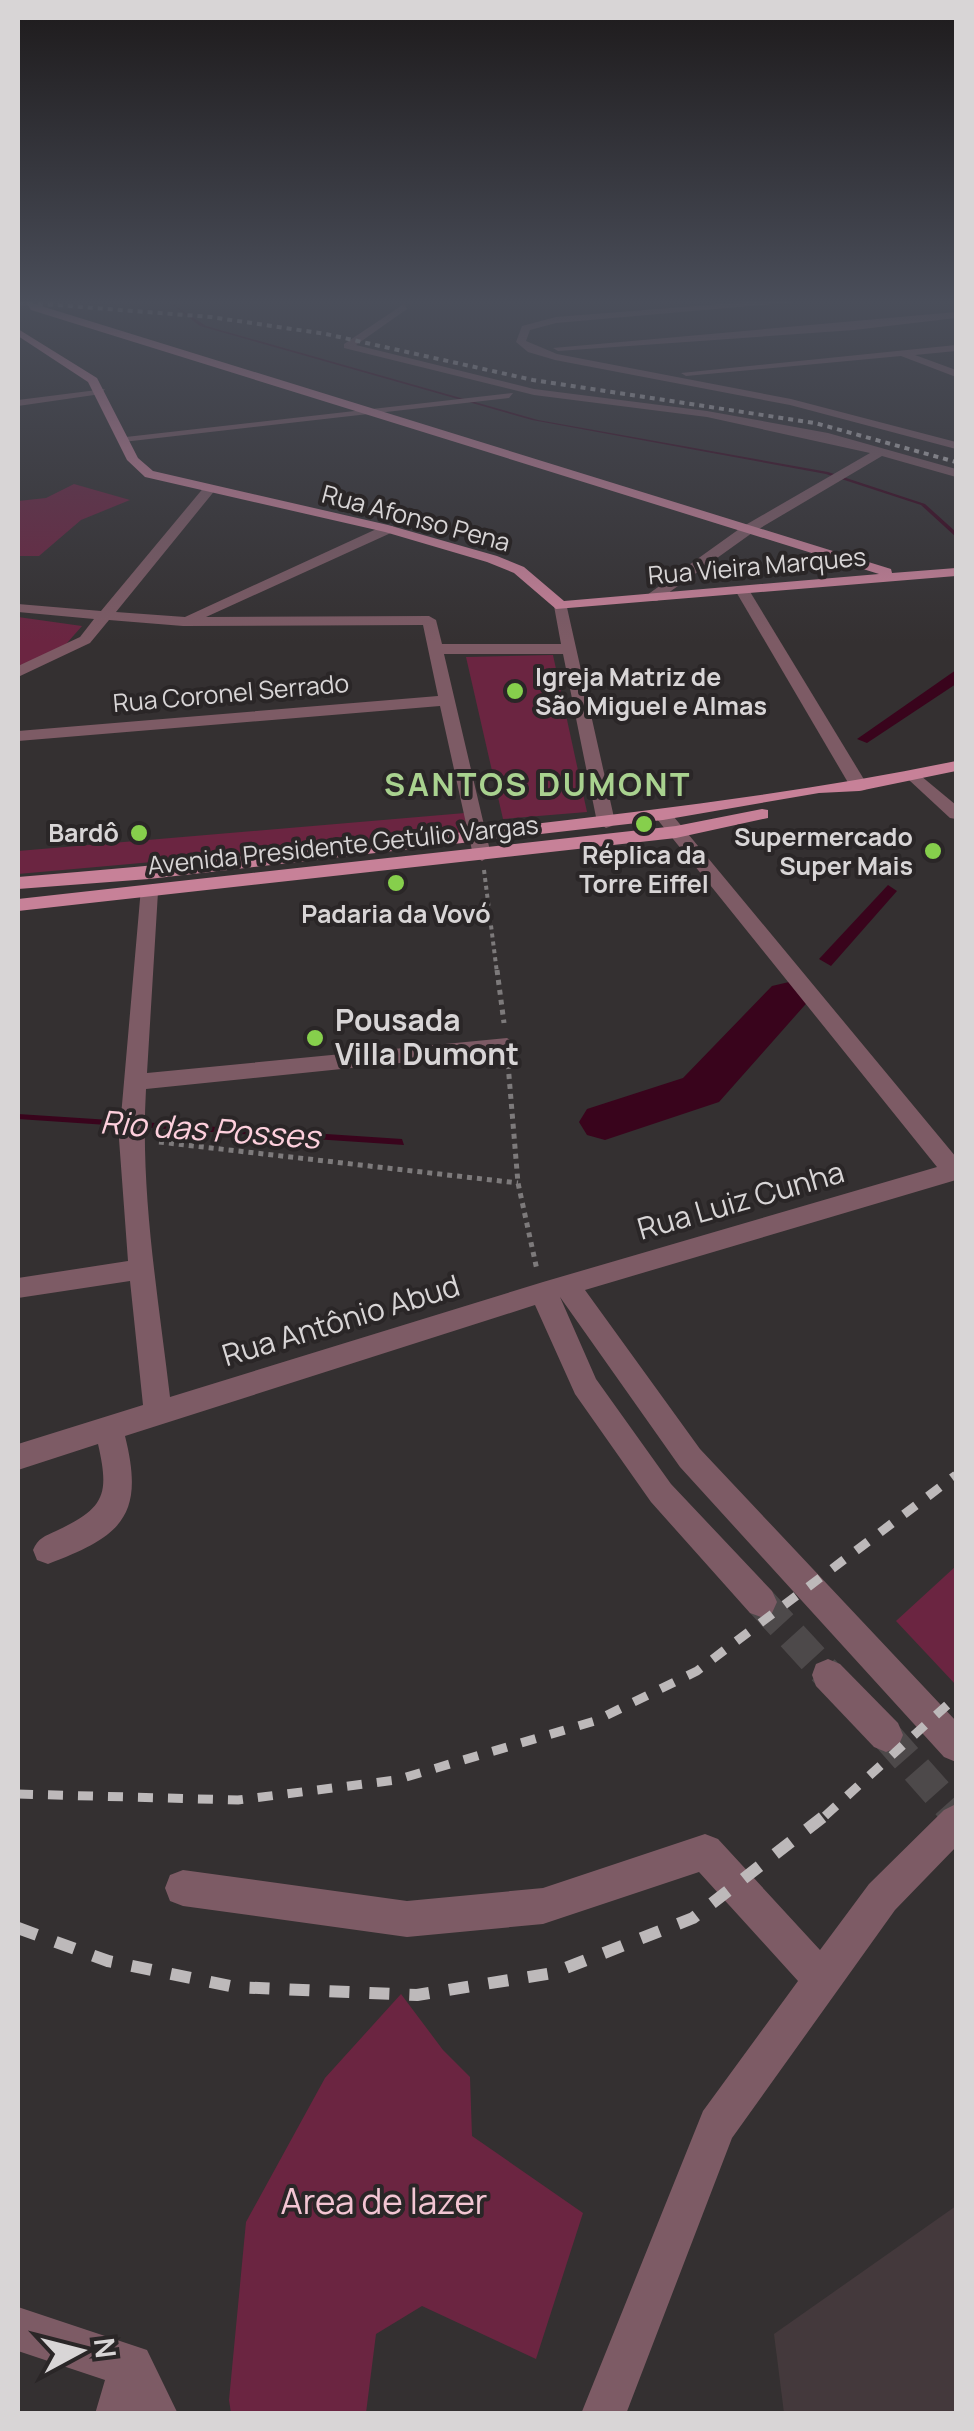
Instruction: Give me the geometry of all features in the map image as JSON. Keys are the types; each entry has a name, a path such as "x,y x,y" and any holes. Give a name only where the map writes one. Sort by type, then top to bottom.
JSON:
{"main road":[{"name":"Rua Afonso Pena","path":"111,414 133,460 149,474 388,529 518,570 561,606"},
{"path":"379,414 900,576"},
{"name":"Rua Vieira Marques","path":"561,606 956,572"},
{"name":"Avenida Presidente Getúlio Vargas","path":"18,883 278,859 480,846 669,824 833,800 853,787 956,766"},
{"name":"Avenida Presidente Getúlio Vargas","path":"18,905 148,892 598,832 606,822 669,824"},
{"path":"148,892 178,878 278,859"}],"street":[{"path":"122,438 326,414"},
{"path":"709,414 882,451 956,474"},
{"path":"838,414 956,446"},
{"path":"652,598 746,530 882,451"},
{"path":"18,672 70,650 105,618 210,489"},
{"path":"182,622 388,529"},
{"path":"742,590 853,787"},
{"path":"561,606 606,822"},
{"path":"18,608 182,622 417,618 432,623 480,846"},
{"path":"437,649 569,649"},
{"name":"Rua Coronel Serrado","path":"18,736 449,700"},
{"path":"914,776 956,814"},
{"path":"669,824 956,1172"},
{"path":"148,892 132,1125 141,1270 158,1412"},
{"path":"134,1082 507,1045"},
{"name":"Rua Luiz Cunha","path":"555,1289 956,1172"},
{"path":"18,1288 141,1270"},
{"path":"555,1289 690,1458 956,1744"},
{"path":"555,1289 585,1386 661,1493 761,1602"},
{"name":"Rua Antônio Abud","path":"18,1458 555,1289"},
{"path":"48,1550 99,1526 117,1506 122,1487 109,1429"},
{"path":"828,1675 886,1736"},
{"path":"603,2414 717,2125 882,1897 956,1822"},
{"path":"183,1888 407,1919 542,1906 705,1852 822,1980"},
{"path":"18,2330 131,2366 156,2414"},
{"path":"118,2414 131,2366"}],"path":[{"path":"480,846 507,1045 518,1184 555,1289"},
{"path":"132,1125 518,1184"}],"shaded area":[{"path":"956,2206 956,2413 784,2413 774,2334"}],"green space":[{"path":"74,484 130,500 81,520 39,556 18,556 18,501 46,498"},
{"path":"18,617 82,626 60,651 18,666"},
{"path":"553,655 587,812 503,819 466,657"},
{"path":"465,813 468,834 18,874 18,851"},
{"path":"956,1566 956,1685 896,1621"},
{"name":"Area de lazer","path":"401,1994 443,2050 470,2077 472,2136 583,2213 536,2359 422,2306 376,2334 366,2413 231,2413 229,2400 246,2222 325,2078"}],"water":[{"path":"512,414 828,472 925,504 956,532 956,537 921,505 826,474"},
{"path":"956,670 956,684 867,743 857,739"},
{"path":"888,885 897,891 831,966 819,959"},
{"path":"782,996 793,1001 705,1094 609,1126 604,1118 697,1088"},
{"path":"18,1114 402,1139 404,1145 18,1119"}],"waterway":[{"name":"Rio das Posses","path":"605,1122 701,1090 789,997"}],"tunnel":[{"path":"761,1602 828,1675"},
{"path":"886,1735 956,1814"}],"railway":[{"path":"759,414 815,423 956,462"},
{"path":"18,1794 238,1800 396,1780 595,1721 697,1671 956,1475"},
{"path":"825,1816 956,1697"},
{"path":"18,1928 108,1961 235,1987 417,1995 553,1973 693,1918 828,1813"}],"place":[{"name":"Igreja Matriz de São Miguel e Almas","path":"515,691"},
{"name":"Réplica da Torre Eiffel","path":"644,824"},
{"name":"Bardô","path":"139,833"},
{"name":"Supermercado Super Mais","path":"933,851"},
{"name":"Padaria da Vovó","path":"396,883"},
{"name":"Pousada Villa Dumont","path":"315,1038"}],"district":[{"name":"SANTOS DUMONT","path":"538,785"}]}
